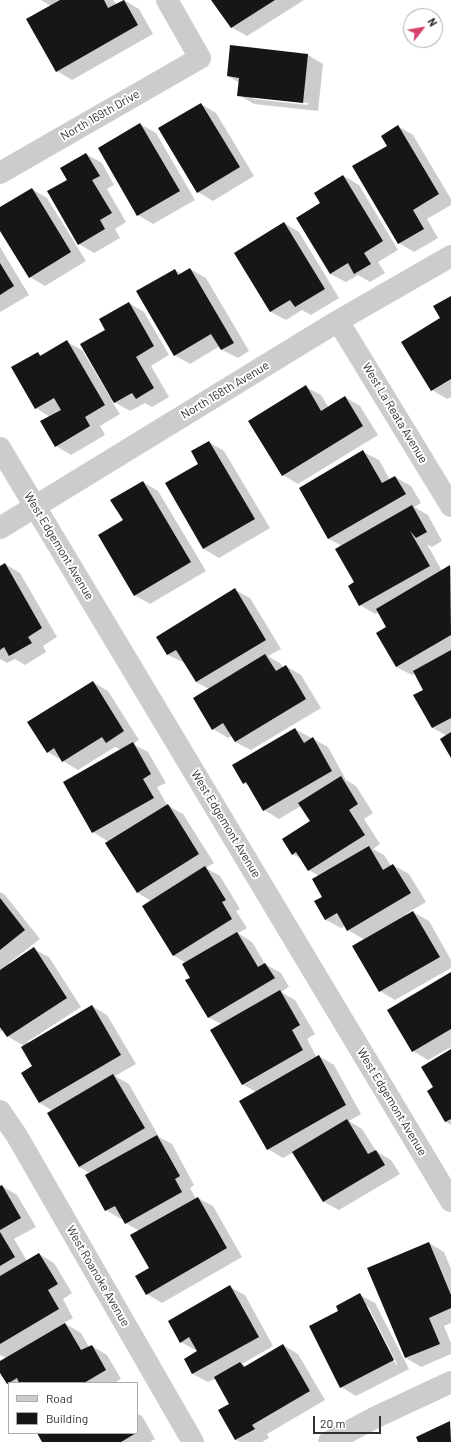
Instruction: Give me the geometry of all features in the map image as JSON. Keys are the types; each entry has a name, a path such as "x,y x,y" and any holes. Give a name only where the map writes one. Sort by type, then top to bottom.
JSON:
{"street":[{"name":"North 169th Drive","path":"0,173 200,58 167,0"},
{"name":"North 168th Avenue","path":"0,528 338,321 451,256"},
{"name":"West La Reata Avenue","path":"338,321 451,506"},
{"name":"West Edgemont Avenue","path":"0,448 451,1200"},
{"name":"West Roanoke Avenue","path":"0,1111 21,1142 193,1442"},
{"path":"329,1442 376,1417 451,1382"}],"building":[{"path":"60,0 104,0 108,8 124,0 138,25 56,72 26,19"},
{"path":"211,0 275,0 231,28"},
{"path":"230,45 308,54 303,103 237,96 239,78 227,76"},
{"path":"201,103 240,167 197,193 158,128"},
{"path":"140,123 180,191 137,216 98,148"},
{"path":"398,125 439,194 413,210 424,229 398,244 352,166 387,146 381,136"},
{"path":"86,153 100,176 92,180 112,213 100,220 105,229 78,245 47,191 67,180 60,168"},
{"path":"343,175 383,241 364,253 371,264 354,274 348,263 330,274 296,218 320,203 314,193"},
{"path":"32,188 71,252 29,278 0,231 0,207"},
{"path":"284,222 325,289 295,307 290,300 270,312 234,253"},
{"path":"0,263 14,286 0,295"},
{"path":"190,268 234,343 221,350 211,334 174,356 136,291 175,269 178,275"},
{"path":"451,296 451,379 431,391 401,342 440,318 433,306"},
{"path":"129,302 154,346 136,357 154,388 136,399 132,393 114,403 80,344 105,330 99,319"},
{"path":"67,340 105,405 85,417 90,426 55,447 40,421 61,410 54,398 35,409 11,367 38,352 40,356"},
{"path":"306,385 321,411 345,396 363,426 282,476 248,421"},
{"path":"209,441 255,519 203,549 165,483 198,464 191,451"},
{"path":"363,450 382,483 395,476 406,494 328,539 299,488"},
{"path":"143,481 191,562 134,596 98,535 123,520 110,500"},
{"path":"412,505 427,532 416,538 410,531 430,566 359,606 348,586 354,582 335,549"},
{"path":"5,563 42,628 28,637 32,643 9,656 4,647 0,650 0,566"},
{"path":"450,565 451,635 396,667 376,633 386,627 376,609"},
{"path":"235,588 266,640 196,682 176,650 167,655 156,637"},
{"path":"451,650 451,718 432,728 413,695 423,690 413,671"},
{"path":"265,654 276,671 286,665 306,699 235,742 223,723 212,730 193,698"},
{"path":"93,681 124,731 106,743 102,737 62,762 54,748 47,753 27,722"},
{"path":"295,728 304,743 313,737 332,771 263,811 246,782 243,784 232,765"},
{"path":"451,732 451,758 440,739"},
{"path":"133,742 151,774 143,779 154,798 92,833 63,782"},
{"path":"341,776 358,804 349,810 365,835 308,871 296,852 292,855 282,839 310,821 298,803"},
{"path":"168,804 199,854 137,893 105,843"},
{"path":"369,846 383,870 393,864 411,893 347,931 337,913 325,920 314,901 322,897 312,879"},
{"path":"205,866 226,900 222,902 232,919 173,956 142,906"},
{"path":"0,898 25,930 0,950"},
{"path":"413,911 440,957 379,992 352,946"},
{"path":"237,932 258,967 265,963 275,978 208,1018 185,980 190,978 182,964"},
{"path":"34,947 67,998 7,1037 0,1027 0,970"},
{"path":"451,972 451,1029 412,1052 387,1010"},
{"path":"280,990 300,1025 292,1030 303,1050 242,1085 210,1030"},
{"path":"92,1005 121,1055 39,1103 21,1073 32,1066 21,1047"},
{"path":"451,1049 451,1119 445,1122 427,1091 433,1087 421,1067"},
{"path":"319,1055 346,1105 267,1150 239,1101"},
{"path":"113,1074 145,1128 79,1167 47,1113"},
{"path":"347,1119 368,1154 376,1150 385,1165 323,1202 292,1152"},
{"path":"157,1135 180,1176 175,1179 182,1192 125,1224 115,1206 105,1211 85,1175"},
{"path":"2,1185 21,1218 0,1230 0,1186"},
{"path":"198,1197 227,1248 146,1295 135,1276 149,1268 130,1235"},
{"path":"0,1232 15,1257 0,1266"},
{"path":"429,1242 451,1295 451,1308 429,1318 440,1344 405,1358 367,1268"},
{"path":"39,1253 58,1284 48,1290 59,1309 0,1344 0,1276"},
{"path":"230,1285 259,1337 192,1374 184,1359 197,1351 189,1337 180,1343 168,1321"},
{"path":"360,1293 394,1360 340,1388 309,1326 338,1311 336,1306"},
{"path":"65,1323 81,1350 92,1345 106,1370 86,1382 19,1382 17,1378 8,1382 7,1384 0,1373 0,1361"},
{"path":"283,1344 310,1391 252,1425 255,1429 235,1440 218,1410 229,1404 214,1377 240,1362 244,1367"},
{"path":"450,1421 451,1442 418,1442 416,1437"},
{"path":"38,1434 134,1434 121,1442 42,1442"}]}
